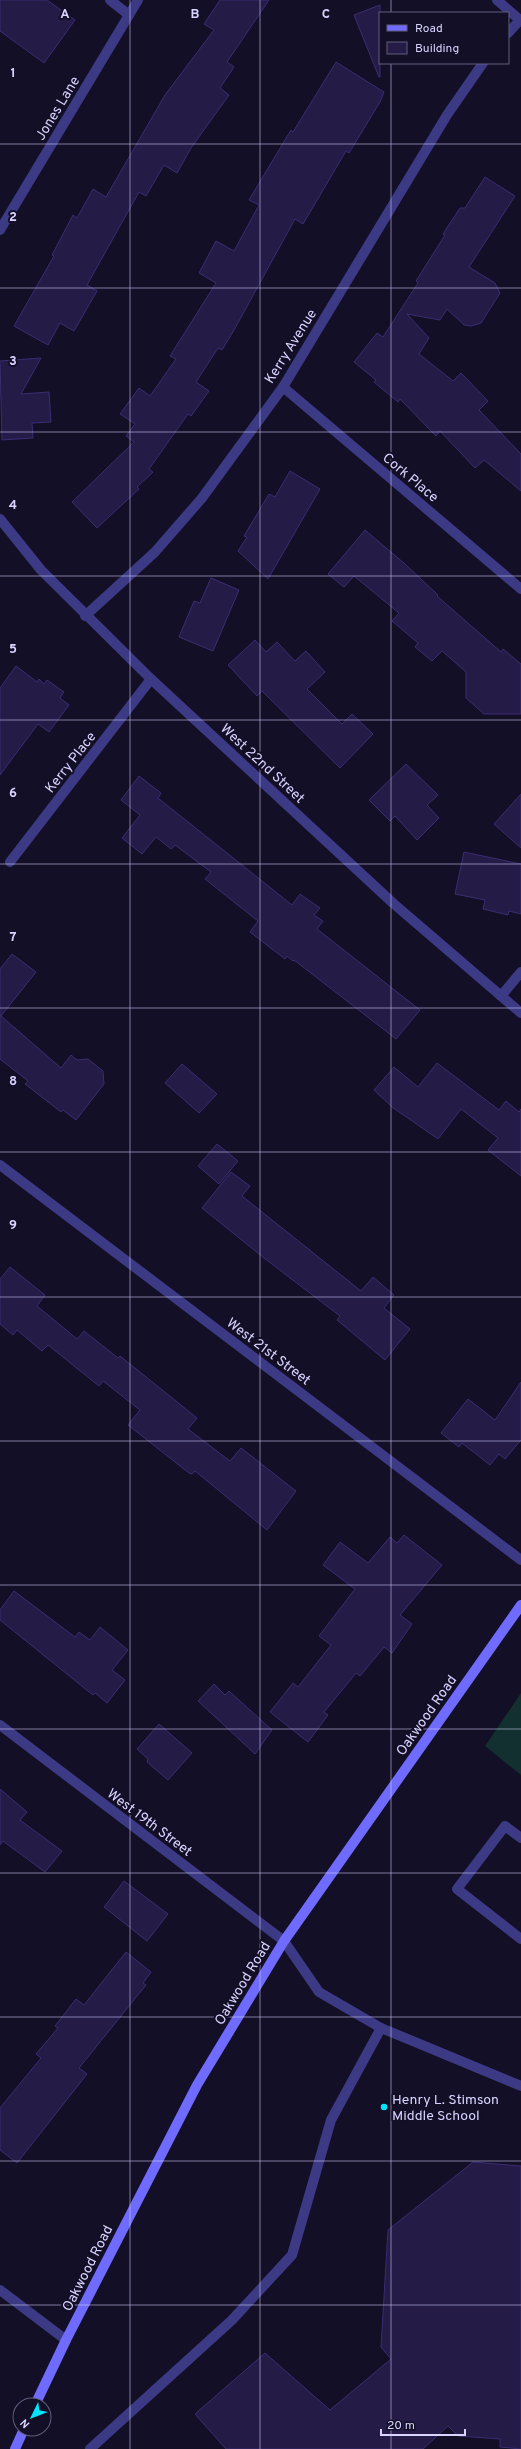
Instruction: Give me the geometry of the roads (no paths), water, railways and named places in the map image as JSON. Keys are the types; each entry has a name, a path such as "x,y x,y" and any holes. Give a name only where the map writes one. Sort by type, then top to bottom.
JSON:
{"main road":[{"name":"Oakwood Road","path":"39,2397 66,2340 197,2084 284,1941 521,1605"},
{"path":"15,2449 20,2437"}],"street":[{"path":"110,0 129,14"},
{"name":"Jones Lane","path":"0,230 138,0"},
{"path":"497,0 520,20 509,32"},
{"name":"Kerry Avenue","path":"85,616 155,552 202,498 282,387 447,115 482,64"},
{"name":"Cork Place","path":"282,387 521,589"},
{"name":"West 22nd Street","path":"0,519 41,570 85,616 151,679 394,904 521,1013"},
{"name":"Kerry Place","path":"10,862 151,679"},
{"path":"501,996 521,972"},
{"name":"West 21st Street","path":"0,1165 521,1560"},
{"name":"West 19th Street","path":"0,1725 284,1941 319,1992 381,2028 521,2086"},
{"path":"521,1838 506,1826 457,1889 521,1939"},
{"path":"90,2449 232,2320 292,2255 331,2120 381,2028"},
{"path":"0,2290 66,2340"}],"place":[{"name":"Henry L. Stimson Middle School","path":"384,2107"}]}
